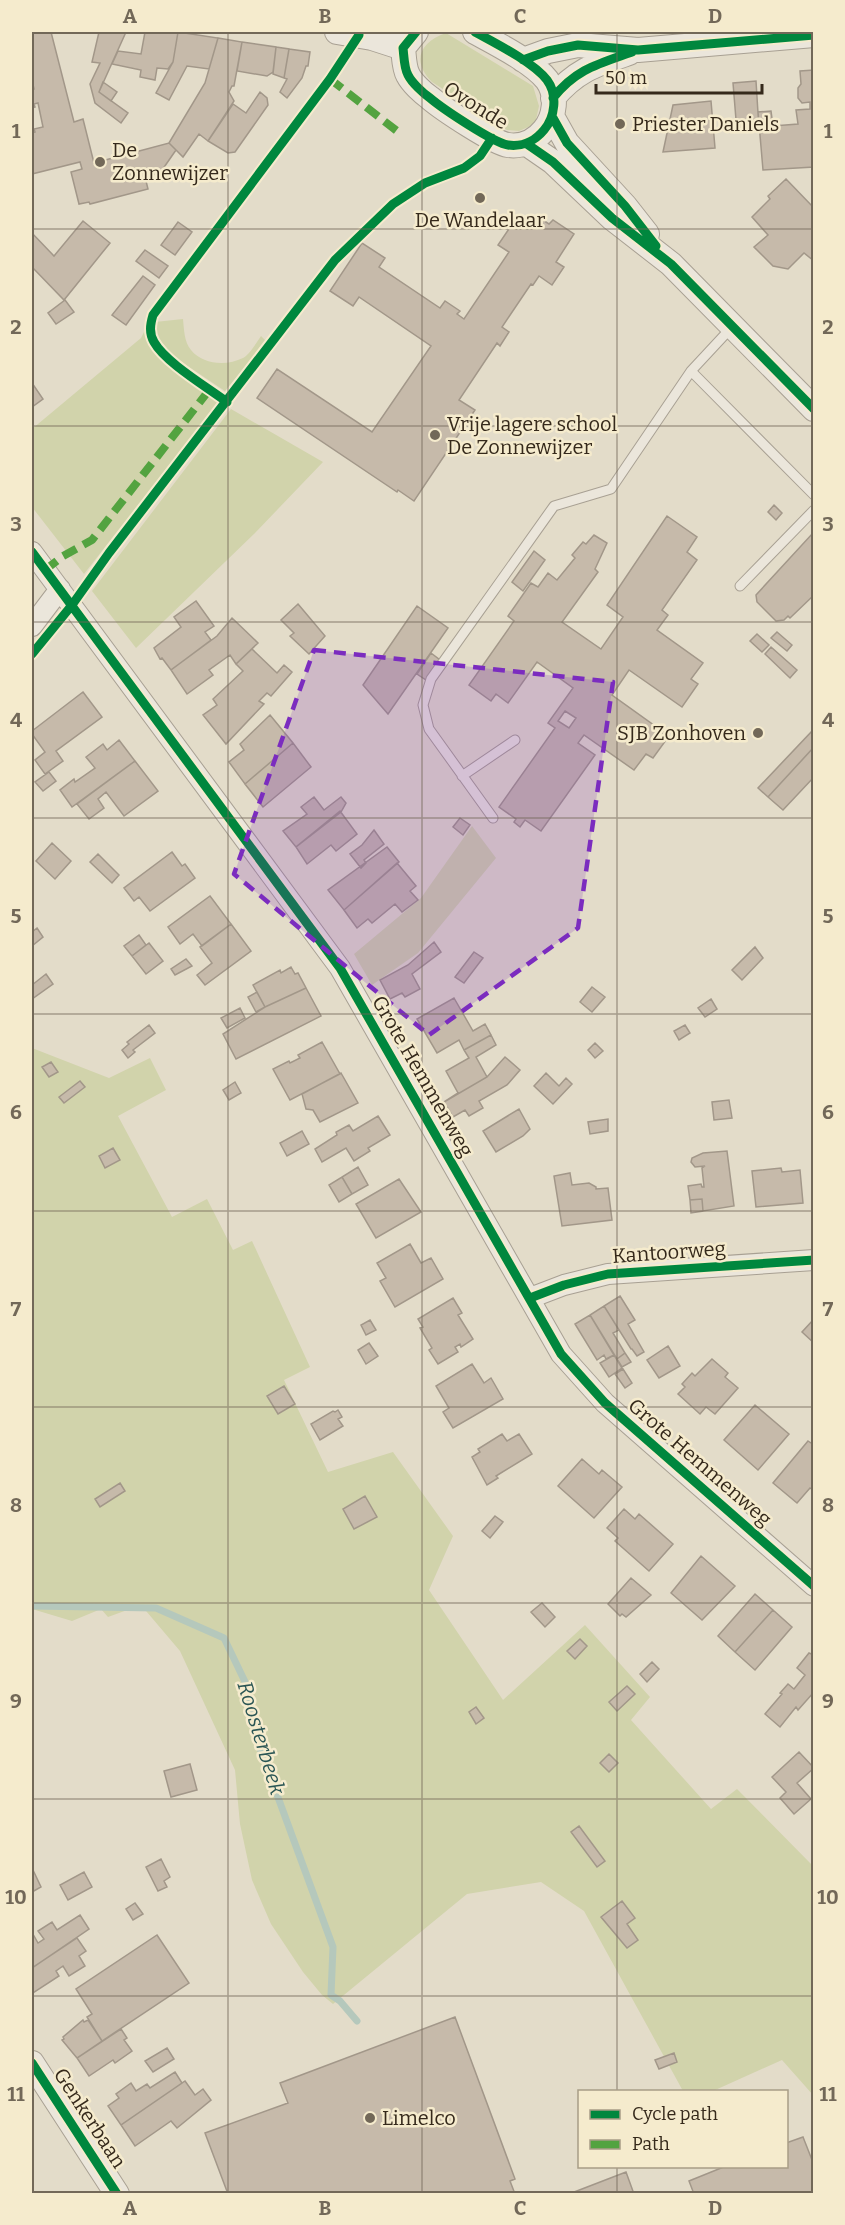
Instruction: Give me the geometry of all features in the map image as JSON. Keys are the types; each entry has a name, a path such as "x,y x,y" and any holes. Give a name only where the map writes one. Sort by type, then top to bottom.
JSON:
{"street":[{"path":"337,32 365,37 410,40"},
{"path":"475,32 523,60 547,80 553,108 567,143 625,206 670,264"},
{"path":"523,60 549,51 578,45 638,50 813,35"},
{"name":"Ovonde","path":"410,40 407,74 429,98 507,145 526,144 543,132 566,82 581,72 638,50"},
{"path":"526,144 553,162 612,218 670,264 813,408"},
{"name":"Grote Hemmenweg","path":"32,552 340,968 561,1354 605,1403 813,1586"},
{"path":"32,626 60,589"},
{"name":"Kantoorweg","path":"530,1298 564,1285 608,1274 813,1260"},
{"name":"Genkerbaan","path":"32,2063 117,2193"}],"lane":[{"path":"493,818 429,729 423,705 431,679 554,506 610,489 691,371 733,327"},
{"path":"691,371 813,495"},
{"path":"740,586 812,514"},
{"path":"462,776 515,740"}],"highlighted area":[{"path":"314,650 613,682 578,928 429,1035 234,874"}],"green space":[{"path":"446,33 533,86 539,106 535,124 519,131 507,130 432,82 422,67 421,53 430,42"},
{"path":"183,319 189,347 202,359 216,363 237,361 248,354 261,336 266,341 225,391 174,357 158,338 155,322"},
{"path":"145,330 151,343 167,363 219,401 84,574 32,507 32,429 141,338"},
{"path":"231,409 323,462 255,533 136,648 92,591"},
{"path":"472,826 496,858 418,953 372,985 354,954 421,898"},
{"path":"32,1048 109,1078 150,1058 166,1090 118,1116 172,1217 207,1199 233,1250 252,1241 310,1367 284,1380 328,1472 393,1452 453,1536 429,1590 503,1700 585,1625 650,1697 631,1720 711,1809 737,1789 813,1866 813,2095 782,2060 715,2090 682,2090 584,1911 541,1882 467,1894 333,2004 322,1995 303,1972 271,1924 252,1880 240,1824 235,1770 180,1651 141,1605 108,1617 101,1609 72,1621 32,1609"}],"building":[{"path":"32,32 51,32 74,122 83,119 94,163 169,143 176,150 160,173 145,177 148,189 90,204 89,202 79,204 71,172 82,169 80,162 32,174 32,133 35,132 34,129 43,127 38,103 32,108 32,90 34,89"},
{"path":"99,32 126,32 99,92 128,113 121,123 95,103 90,84 100,63 92,62"},
{"path":"145,32 178,32 173,62 168,69 157,68 155,80 140,77 141,70 112,64 118,51 141,54"},
{"path":"178,32 218,38 209,69 187,66 169,100 156,93 173,62"},
{"path":"218,38 242,42 234,86 229,92 234,101 208,141 199,134 183,157 169,143 205,83"},
{"path":"242,42 276,47 273,72 267,76 237,71"},
{"path":"276,47 289,49 284,78 273,74"},
{"path":"289,49 310,52 308,66 302,78 287,98 280,92 287,79 284,78"},
{"path":"814,70 814,167 763,170 758,112 771,111 773,126 798,124 796,110 810,109 810,102 802,103 798,98 798,88 801,84 800,71"},
{"path":"756,81 759,129 737,132 733,83"},
{"path":"103,82 117,92 111,101 99,92"},
{"path":"260,92 267,98 268,105 235,152 228,153 208,141 233,104 246,113"},
{"path":"711,101 715,148 663,152 673,105"},
{"path":"786,179 814,208 814,261 804,253 788,269 773,266 754,247 768,235 752,217 770,199 768,196"},
{"path":"541,219 549,224 553,220 574,234 556,262 564,267 552,285 539,276 502,327 509,332 500,346 497,343 459,400 475,410 414,501 398,490 397,492 257,398 277,369 372,432 431,346 359,297 353,306 330,291 362,243 385,258 379,267 440,308 445,301 460,311 457,314 464,319 509,252 498,245 515,220 527,228 532,221"},
{"path":"83,221 110,243 64,300 32,267 32,233 54,256"},
{"path":"178,222 192,232 175,255 161,245"},
{"path":"145,250 168,266 159,278 136,261"},
{"path":"143,276 155,285 126,325 112,315"},
{"path":"65,300 74,312 56,324 48,313"},
{"path":"32,383 43,399 32,407"},
{"path":"774,505 782,513 776,520 768,512"},
{"path":"667,516 697,537 687,552 697,560 662,610 668,615 657,630 703,663 691,679 698,684 682,707 629,670 612,695 669,736 653,758 646,754 634,770 584,735 578,743 595,755 541,831 525,820 520,827 514,822 516,819 499,807 555,728 548,723 573,688 537,662 508,703 496,694 491,701 469,685 514,621 508,616 531,583 538,587 548,573 557,580 575,558 572,555 583,542 586,544 594,535 607,543 595,569 598,572 562,622 601,649 623,617 607,605","holes":["565,711 576,718 569,728 558,721"]},
{"path":"812,534 814,595 790,618 788,616 784,620 776,621 757,602 756,595"},
{"path":"534,551 545,560 523,591 512,582"},
{"path":"196,601 214,626 205,632 211,640 171,670 162,658 160,659 154,648 181,627 174,617"},
{"path":"298,604 325,636 309,654 290,636 294,633 281,620"},
{"path":"417,606 448,628 388,714 363,685"},
{"path":"232,618 258,643 236,664 230,655 209,670 213,675 187,694 171,670 217,636"},
{"path":"777,632 792,645 787,651 771,638"},
{"path":"757,634 769,645 762,652 750,641"},
{"path":"771,647 797,670 790,678 765,654"},
{"path":"252,649 277,673 284,665 292,672 271,696 267,693 259,701 264,704 226,744 203,715 217,705 213,699 243,671 236,664"},
{"path":"431,653 440,660 426,680 417,674"},
{"path":"83,692 102,717 56,751 63,761 45,774 35,760 45,752 32,731"},
{"path":"270,715 293,743 245,784 229,762 244,750 240,744"},
{"path":"814,729 814,747 768,797 758,788"},
{"path":"119,740 135,761 72,807 60,790 74,779 75,782 95,768 86,757 103,744 107,750"},
{"path":"293,743 311,767 263,807 245,784"},
{"path":"814,747 814,777 783,810 768,797"},
{"path":"135,761 158,791 124,816 106,792 98,799 104,808 89,819 77,804"},
{"path":"49,772 56,781 43,791 35,782"},
{"path":"314,797 324,810 341,797 346,803 341,812 296,847 283,831 307,814 301,807"},
{"path":"340,811 357,834 336,851 331,845 307,864 296,847"},
{"path":"460,818 470,825 463,835 453,827"},
{"path":"374,830 384,844 364,860 366,863 361,868 350,854 362,845"},
{"path":"52,843 71,861 55,879 36,861"},
{"path":"387,847 399,862 344,910 328,890"},
{"path":"172,852 195,878 150,911 139,897 134,901 124,888"},
{"path":"98,854 119,875 112,883 90,862"},
{"path":"397,863 416,886 410,891 418,900 402,912 395,904 372,923 368,919 357,928 344,910"},
{"path":"210,896 231,924 202,946 193,934 180,944 168,927"},
{"path":"231,924 251,951 205,985 197,975 212,963 200,947"},
{"path":"37,928 43,937 32,946 32,932"},
{"path":"139,935 146,945 132,956 124,946"},
{"path":"434,942 441,952 412,974 420,989 405,997 402,993 390,999 380,980 408,965"},
{"path":"149,943 163,961 146,974 132,956"},
{"path":"755,947 763,958 742,980 732,970"},
{"path":"474,952 483,958 464,983 455,977"},
{"path":"186,959 192,966 175,975 171,969"},
{"path":"291,967 295,974 298,973 306,988 265,1007 253,985 280,970 281,973"},
{"path":"46,974 53,984 32,999 32,985"},
{"path":"592,987 605,997 592,1012 580,1002"},
{"path":"306,988 321,1016 236,1059 223,1034 265,1007"},
{"path":"257,992 265,1007 256,1012 248,997"},
{"path":"454,998 473,1031 485,1024 491,1035 464,1050 459,1040 437,1053 417,1019"},
{"path":"711,999 717,1009 705,1017 698,1008"},
{"path":"240,1008 245,1018 227,1028 221,1018"},
{"path":"149,1025 155,1033 133,1050 135,1052 128,1058 122,1050 129,1044 127,1042"},
{"path":"685,1025 690,1033 679,1040 674,1031"},
{"path":"491,1035 496,1045 476,1057 487,1077 444,1102 458,1093 446,1071 469,1058 464,1050"},
{"path":"322,1042 340,1074 290,1100 273,1069 300,1058 298,1055"},
{"path":"595,1043 603,1051 595,1058 588,1050"},
{"path":"505,1057 520,1070 507,1085 479,1101 483,1108 469,1116 465,1110 453,1117 444,1102 487,1077"},
{"path":"51,1062 58,1072 49,1077 42,1067"},
{"path":"341,1073 358,1103 320,1122 313,1110 306,1109 302,1094"},
{"path":"546,1073 559,1086 566,1078 572,1084 553,1104 534,1086"},
{"path":"80,1081 85,1087 64,1103 59,1097"},
{"path":"235,1082 241,1093 229,1100 223,1090"},
{"path":"729,1100 732,1118 714,1120 712,1102"},
{"path":"519,1109 530,1129 523,1136 496,1152 483,1131"},
{"path":"378,1116 390,1135 368,1148 370,1151 354,1161 346,1148 322,1162 315,1149 349,1125 353,1131"},
{"path":"608,1119 608,1131 590,1134 588,1122"},
{"path":"302,1131 309,1144 287,1156 280,1143"},
{"path":"113,1148 120,1160 105,1168 99,1156"},
{"path":"727,1151 734,1206 703,1211 702,1199 690,1200 688,1186 701,1184 704,1187 702,1168 705,1166 695,1167 691,1162 692,1158 703,1153"},
{"path":"358,1167 368,1185 352,1194 342,1177"},
{"path":"781,1168 782,1172 800,1170 803,1203 756,1207 752,1171"},
{"path":"570,1173 572,1185 589,1183 596,1189 608,1188 612,1220 562,1226 554,1176"},
{"path":"342,1177 352,1194 339,1202 329,1185"},
{"path":"399,1179 421,1212 376,1238 356,1204"},
{"path":"702,1199 703,1211 691,1213 690,1200"},
{"path":"410,1244 421,1263 431,1258 443,1279 395,1307 380,1281 386,1278 377,1263"},
{"path":"620,1296 635,1320 628,1324 644,1352 637,1356 604,1306"},
{"path":"453,1298 462,1313 458,1315 473,1339 461,1347 460,1344 455,1347 458,1352 438,1364 429,1350 432,1348 420,1328 423,1327 418,1319"},
{"path":"604,1306 619,1330 613,1333 625,1353 617,1359 590,1315"},
{"path":"590,1315 614,1355 606,1359 604,1355 597,1360 575,1324"},
{"path":"814,1319 814,1343 802,1332"},
{"path":"370,1320 376,1330 366,1335 361,1325"},
{"path":"369,1343 378,1356 366,1364 358,1350"},
{"path":"668,1346 680,1366 659,1378 647,1360"},
{"path":"625,1353 631,1362 622,1367 617,1359"},
{"path":"614,1355 622,1368 609,1377 600,1363"},
{"path":"712,1359 728,1373 725,1377 738,1388 715,1414 706,1407 700,1414 678,1394 685,1387 682,1384 692,1373 695,1376"},
{"path":"472,1364 484,1383 491,1378 503,1399 453,1428 443,1412 449,1408 436,1386"},
{"path":"623,1369 632,1383 625,1388 615,1374"},
{"path":"284,1386 295,1404 278,1414 267,1396"},
{"path":"755,1405 789,1434 758,1470 724,1440"},
{"path":"338,1410 342,1417 338,1419 343,1426 320,1440 311,1424"},
{"path":"502,1434 507,1441 519,1434 532,1454 496,1476 498,1478 487,1485 472,1457 480,1452 478,1449"},
{"path":"808,1441 814,1445 814,1491 810,1488 797,1503 773,1483"},
{"path":"582,1459 599,1474 602,1470 622,1487 594,1518 558,1486"},
{"path":"120,1483 125,1491 100,1507 95,1499"},
{"path":"365,1496 377,1517 354,1529 343,1509"},
{"path":"624,1509 635,1519 639,1514 673,1544 649,1571 615,1541 618,1538 607,1528"},
{"path":"495,1516 503,1522 490,1538 482,1531"},
{"path":"701,1556 735,1586 702,1620 671,1593"},
{"path":"631,1578 651,1595 626,1617 622,1614 620,1616 608,1604"},
{"path":"755,1594 773,1610 735,1652 718,1636"},
{"path":"542,1603 555,1617 545,1627 531,1612"},
{"path":"773,1610 792,1627 755,1670 735,1652"},
{"path":"580,1639 587,1646 575,1659 567,1651"},
{"path":"809,1653 814,1655 814,1692 798,1710 796,1707 780,1727 765,1714 788,1684 794,1689 805,1675 797,1668"},
{"path":"652,1662 659,1669 647,1682 640,1674"},
{"path":"627,1686 635,1694 617,1711 609,1702"},
{"path":"476,1707 484,1718 476,1724 469,1712"},
{"path":"799,1752 814,1768 797,1783 811,1799 794,1814 780,1798 786,1792 772,1777"},
{"path":"609,1754 618,1763 609,1772 600,1763"},
{"path":"190,1764 197,1790 171,1797 164,1771"},
{"path":"579,1826 605,1861 597,1867 571,1832"},
{"path":"161,1859 170,1877 164,1881 167,1887 158,1891 146,1867"},
{"path":"33,1870 41,1887 32,1892"},
{"path":"84,1872 92,1887 68,1900 60,1885"},
{"path":"622,1901 635,1918 627,1924 638,1940 627,1948 601,1917"},
{"path":"135,1903 143,1914 133,1920 126,1909"},
{"path":"80,1915 89,1929 32,1968 32,1938 34,1936 38,1943 44,1939 38,1931 52,1922 57,1930"},
{"path":"157,1935 189,1983 102,2041 87,2017 92,2014 76,1989"},
{"path":"77,1938 86,1951 79,1956 85,1966 69,1976 63,1966 56,1971 59,1976 33,1993 32,1968"},
{"name":"Limelco","path":"455,2017 515,2179 510,2181 515,2194 228,2194 205,2133 288,2103 280,2083"},
{"path":"83,2020 84,2022 88,2020 102,2041 77,2058 62,2040"},
{"path":"121,2029 127,2038 124,2040 132,2051 115,2063 113,2060 89,2076 77,2058"},
{"path":"167,2048 174,2059 153,2072 145,2061"},
{"path":"674,2053 677,2062 659,2069 655,2060"},
{"path":"175,2072 182,2083 121,2125 108,2106 119,2098 116,2094 131,2083 136,2091 147,2084 150,2088"},
{"path":"185,2081 195,2095 203,2089 211,2100 177,2128 171,2121 135,2146 121,2125"},
{"path":"803,2137 814,2165 814,2194 694,2194 689,2181 721,2168 788,2168 788,2142"},
{"path":"626,2172 634,2194 569,2194"}],"waterway":[{"name":"Roosterbeek","path":"32,1606 156,1608 224,1638 248,1688 254,1732 333,1947 331,1995 340,2001 357,2021"}],"marked path":[{"path":"330,79 397,131"},
{"path":"45,570 63,556 92,540 210,389"}],"cycle path":[{"path":"416,32 403,48 407,72 418,88 446,110 501,143 518,145 532,140 548,125 553,112 553,92 547,80 533,66 475,32"},
{"path":"227,402 159,350 152,339 153,315 330,79 359,35"},
{"path":"523,60 548,51 578,45 638,50 814,35"},
{"path":"553,98 579,74 598,64 632,52"},
{"path":"553,118 567,143 625,206 656,246"},
{"path":"32,654 72,605 109,553 335,260 393,204 425,183 464,168 480,156 492,138"},
{"path":"527,144 553,162 612,218 671,264 814,409"},
{"path":"32,552 340,968 561,1354 605,1403 814,1586"},
{"path":"530,1298 564,1285 608,1274 814,1260"},
{"path":"32,2063 117,2194"}],"place":[{"name":"Priester Daniels","path":"620,124"},
{"name":"De Zonnewijzer","path":"100,162"},
{"name":"De Wandelaar","path":"480,198"},
{"name":"Vrije lagere school De Zonnewijzer","path":"435,435"},
{"name":"SJB Zonhoven","path":"758,733"},
{"name":"Limelco","path":"370,2118"}]}
